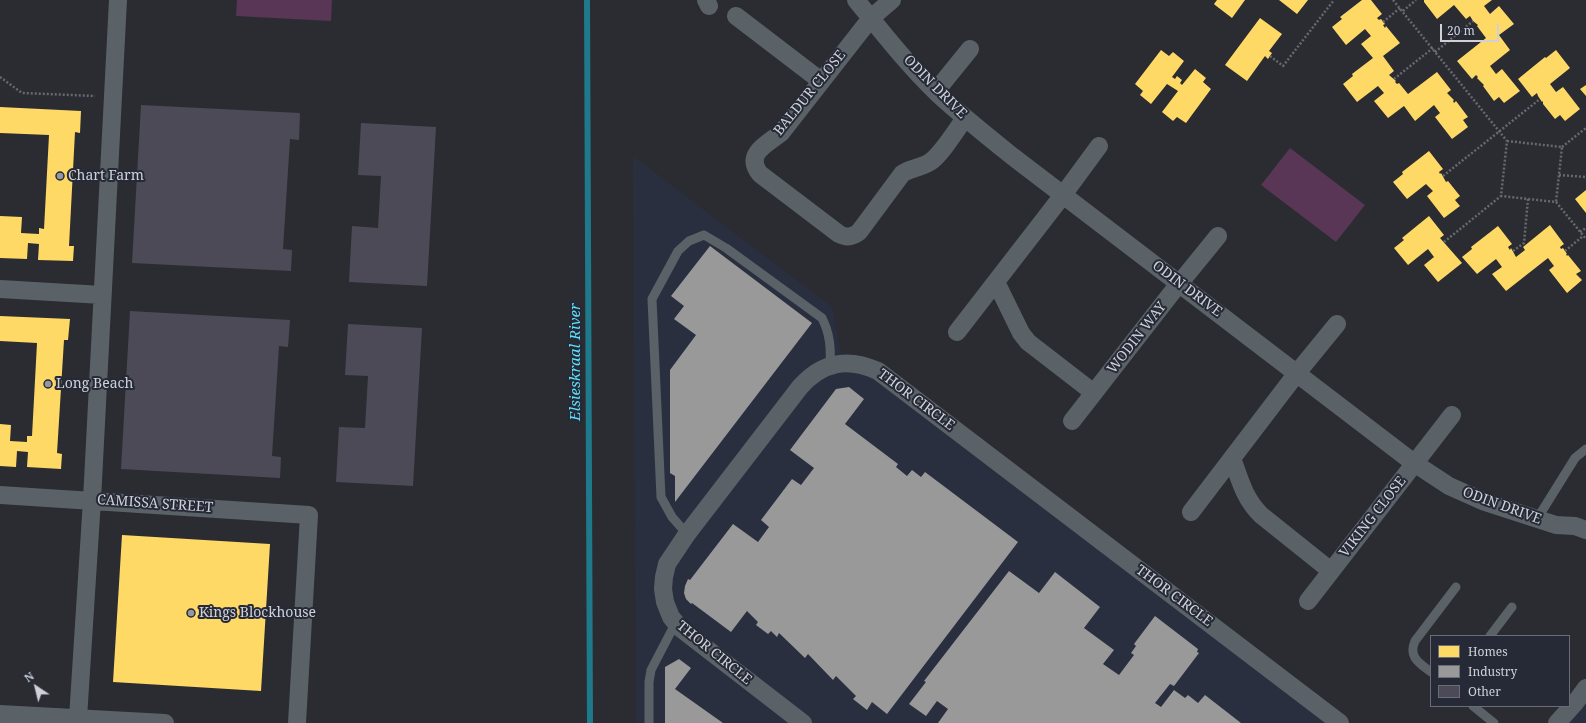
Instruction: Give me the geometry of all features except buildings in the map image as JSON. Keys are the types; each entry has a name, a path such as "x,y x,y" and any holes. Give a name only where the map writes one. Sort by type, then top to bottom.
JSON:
{"street":[{"path":"78,718 92,500 118,0"},
{"name":"ODIN DRIVE","path":"856,0 936,91 965,118 1414,464 1449,486 1485,502 1537,519 1556,524 1575,526 1586,530"},
{"name":"BALDUR CLOSE","path":"892,0 871,18 781,133 762,147 754,161 755,168 760,174 839,234 846,237 853,236 859,232 902,174 934,159 965,118"},
{"path":"736,16 821,81"},
{"path":"936,91 970,49"},
{"path":"957,332 1099,146"},
{"name":"WODIN WAY","path":"1072,421 1179,283 1218,236"},
{"path":"996,282 1021,332 1028,342 1094,392"},
{"path":"0,289 102,295"},
{"path":"1191,512 1297,373 1337,324"},
{"name":"THOR CIRCLE","path":"803,723 675,624 665,602 663,589 664,577 667,564 687,534 800,387 809,377 830,365 855,363 878,371 1340,723"},
{"name":"VIKING CLOSE","path":"1308,601 1452,415"},
{"name":"VIKING CLOSE","path":"1232,458 1246,497 1252,507 1331,571"},
{"name":"CAMISSA STREET","path":"0,495 309,515 297,723"},
{"name":"ODIN DRIVE","path":"1556,524 1571,536 1586,543"},
{"path":"1557,723 1586,688"},
{"path":"0,714 165,723"}],"lane":[{"path":"687,534 672,517 660,497 652,299 678,250 689,240 704,235 726,248 822,318 828,330 831,348 830,365"},
{"path":"1537,519 1575,458 1586,449"},
{"path":"1430,671 1413,655 1412,648 1415,641 1456,587"},
{"path":"1491,635 1512,607"},
{"path":"649,723 649,682 651,670 675,624"},
{"path":"1474,707 1494,723"}],"path":[{"path":"1270,56 1283,66 1334,0"},
{"path":"1393,0 1507,141 1501,196 1444,242"},
{"path":"1402,11 1416,0"},
{"path":"1383,22 1400,8"},
{"path":"1435,52 1473,21"},
{"path":"1394,79 1432,48"},
{"path":"0,77 22,92 114,97"},
{"path":"1443,176 1540,99"},
{"path":"1507,141 1562,147 1586,128"},
{"path":"1562,147 1556,202 1586,239"},
{"path":"1559,175 1586,177"},
{"path":"1501,196 1556,202"},
{"path":"1513,251 1524,243 1528,199"},
{"path":"1580,232 1586,228"},
{"path":"1565,251 1583,236"}],"shaded area":[{"path":"237,0 332,0 331,21 236,16"},
{"path":"1290,148 1365,205 1336,242 1261,185"},
{"path":"633,156 832,307 843,363 855,363 1340,723 636,723"},
{"path":"1586,688 1586,723 1557,723"}],"waterway":[{"name":"Elsieskraal River","path":"587,0 590,723"}],"place":[{"name":"Chart Farm","path":"60,176"},
{"name":"Long Beach","path":"48,384"},
{"name":"Kings Blockhouse","path":"191,613"}]}
